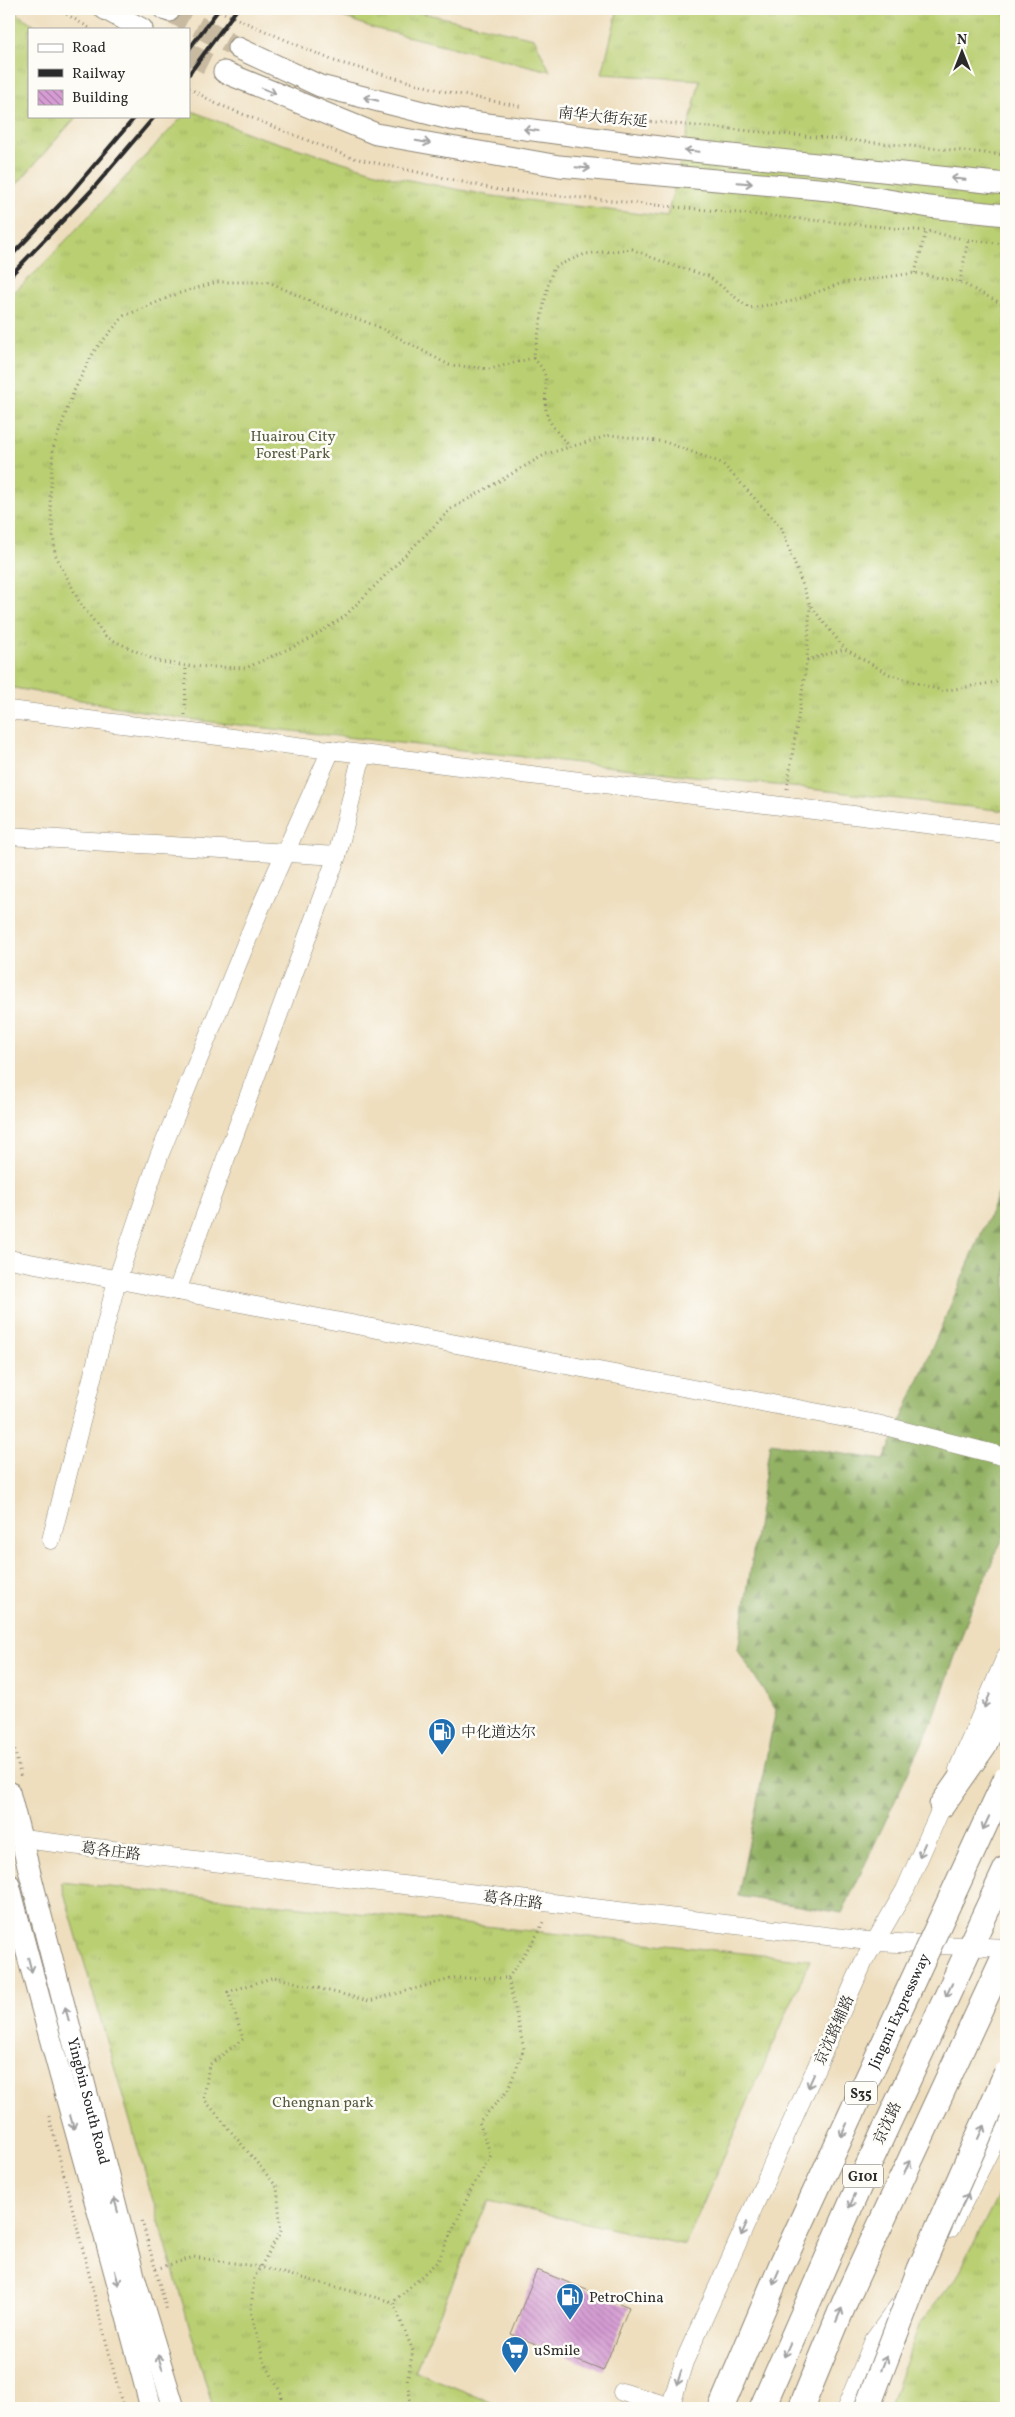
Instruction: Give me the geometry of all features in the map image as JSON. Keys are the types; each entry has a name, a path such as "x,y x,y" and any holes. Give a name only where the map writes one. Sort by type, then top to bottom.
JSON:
{"highway":[{"path":"942,1805 984,1745 1006,1694"},
{"name":"Jingmi Expressway","path":"722,2408 781,2266 1006,1779"},
{"name":"京沈路","path":"762,2408 862,2179 969,1945 1006,1869"},
{"name":"G101","path":"800,2408 846,2299 1006,1953"},
{"path":"867,2408 920,2270 1006,2074"}],"main road":[{"path":"105,9 140,28"},
{"name":"南华大街东延","path":"238,48 320,86 450,119 674,149 1006,184"},
{"path":"224,72 376,134 559,166 829,190 929,207 1006,215"},
{"name":"Yingbin South Road","path":"9,1792 134,2276 174,2408"},
{"name":"Yingbin South Road","path":"9,1884 47,2032 126,2311 151,2408"}],"street":[{"path":"9,710 1006,834"},
{"path":"52,1540 117,1280 159,1156 259,911 331,750"},
{"path":"177,1291 337,856 362,754"},
{"path":"9,836 286,851 337,856"},
{"path":"9,1260 877,1424 1006,1458"},
{"name":"京沈路辅路","path":"670,2408 684,2362 864,1961 905,1890 1006,1656"},
{"name":"葛各庄路","path":"22,1839 876,1942 1006,1948"},
{"path":"846,2408 874,2340 948,2232 1006,2119"},
{"path":"622,2392 674,2408"}],"path":[{"path":"58,9 89,28"},
{"path":"216,9 334,61 443,91 525,108"},
{"name":"南华大街东延","path":"573,114 1006,155"},
{"path":"915,273 926,231"},
{"path":"960,282 968,240"},
{"path":"533,358 540,329 544,295 554,267 585,254 632,249 668,264 708,276 749,308 793,301 842,283 915,273 960,282 1006,306"},
{"path":"533,358 490,369 448,365 377,326 316,304 269,282 217,282 176,294 124,316 94,351 74,391 53,448 50,500 55,554 80,602 106,637 157,661 186,666 246,668 306,641 344,617 451,509 546,454 611,435 665,442 722,463 780,527 810,605 845,649 889,674 943,691 996,682 1006,674"},
{"path":"533,358 543,368 546,383 546,412 570,447"},
{"path":"781,806 788,786 807,660 810,605"},
{"path":"807,660 845,649"},
{"path":"185,732 186,666"},
{"path":"393,2302 438,2261 473,2186 491,2155 479,2122 508,2090 524,2049 508,1978 539,1932 551,1904"},
{"path":"282,2408 282,2395 263,2360 251,2311 254,2278 281,2231 277,2187 204,2099 209,2065 243,2039 228,1992 274,1977 369,2001 455,1978 508,1978"},
{"path":"48,2109 124,2408"},
{"path":"134,2276 194,2257 260,2267 393,2302"},
{"path":"393,2302 413,2350 407,2381 412,2408"}],"green space":[{"path":"9,9 39,28 28,28 28,118 75,118 9,193"},
{"path":"322,9 414,9 414,11 534,38 550,71 373,28"},
{"name":"Huairou City Forest Park","path":"618,9 1006,9 1006,811 185,719 9,687 9,297 37,271 181,118 190,118 190,110 256,136 393,177 492,196 667,217 700,80 602,74"},
{"path":"1006,1176 1006,1531 971,1609 934,1718 842,1913 738,1896 776,1710 738,1650 770,1443 884,1460"},
{"name":"Chengnan park","path":"61,1882 810,1960 685,2245 488,2201 415,2371 505,2408 213,2408"},
{"path":"1006,2179 1006,2408 889,2408 920,2323 957,2277"}],"building":[{"name":"PetroChina","path":"537,2270 629,2307 603,2371 511,2334"}],"tunnel":[{"path":"169,11 238,48"},
{"path":"190,55 224,72"}],"railway":[{"path":"190,48 219,9"},
{"path":"190,73 237,9"},
{"path":"9,258 68,196 134,118"},
{"path":"9,277 91,191 153,118"}],"place":[{"name":"中化道达尔","path":"442,1756"},
{"name":"PetroChina","path":"570,2321"},
{"name":"uSmile","path":"515,2374"}]}
